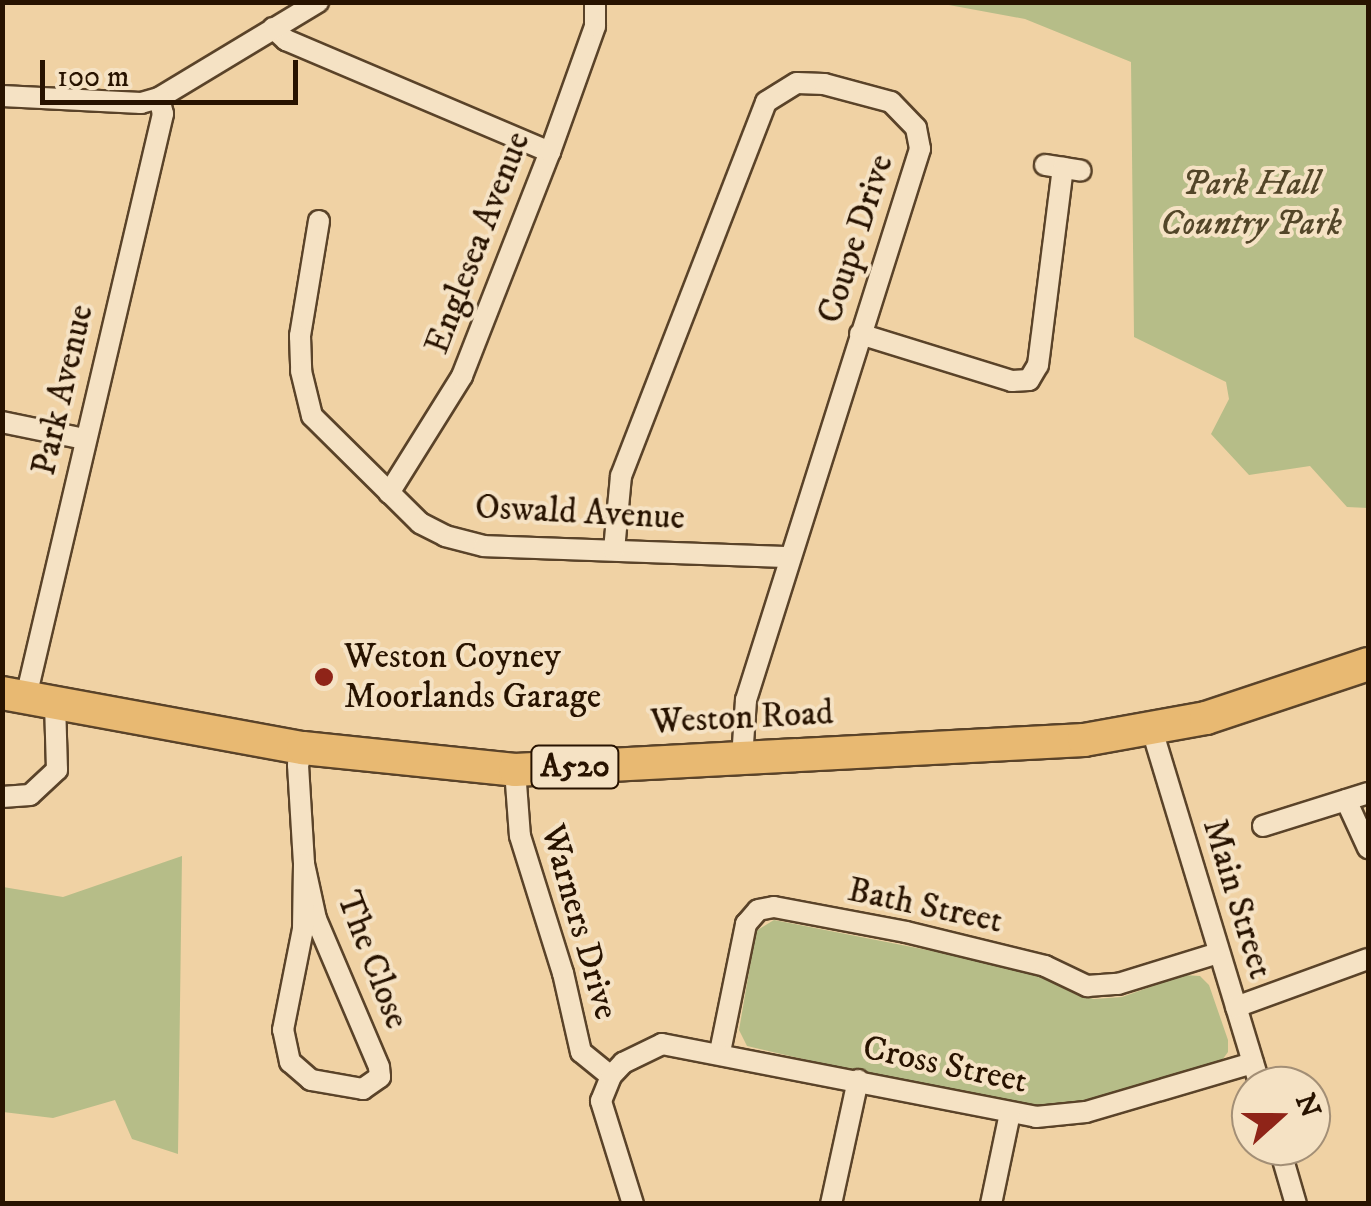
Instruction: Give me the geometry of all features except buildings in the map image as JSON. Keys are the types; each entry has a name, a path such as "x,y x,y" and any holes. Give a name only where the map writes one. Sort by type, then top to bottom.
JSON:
{"highway":[{"name":"Weston Road","path":"28,698 303,748 515,770 1084,740 1206,718 1368,664"}],"street":[{"path":"2,96 141,103 159,98 318,2"},
{"name":"Englesea Avenue","path":"390,493 462,376 550,152 594,26 595,2"},
{"path":"273,28 286,40 550,152"},
{"name":"Coupe Drive","path":"614,550 621,476 756,122 778,91 797,83 824,84 891,102 916,128 920,148 746,700 742,759"},
{"name":"Park Avenue","path":"28,698 84,438 163,114 159,98"},
{"path":"860,334 1012,381 1030,380 1038,365 1063,168"},
{"name":"Oswald Avenue","path":"319,221 300,336 312,416 420,523 445,536 484,546 788,557"},
{"path":"2,422 84,438"},
{"path":"2,797 30,794 57,770 28,698"},
{"name":"Main Street","path":"1152,730 1253,1064"},
{"name":"The Close","path":"303,748 298,766 303,928 282,1030 290,1062 311,1080 362,1089 380,1077 379,1067 316,919 304,864"},
{"name":"Warners Drive","path":"515,770 520,836 563,974 581,1052 617,1069"},
{"path":"1264,826 1368,793"},
{"path":"1346,800 1368,848"},
{"name":"Bath Street","path":"720,1052 746,924 758,910 774,907 919,936 1045,966 1087,986 1118,984 1218,953"},
{"path":"1236,1008 1368,959"},
{"name":"Cross Street","path":"617,1069 662,1044 720,1052 1010,1113 1066,1117 1253,1064"},
{"path":"617,1069 601,1100 633,1204"},
{"path":"830,1204 858,1080"},
{"path":"991,1204 1010,1113"},
{"path":"1285,1166 1296,1204"}],"green space":[{"name":"Park Hall Country Park","path":"938,3 1368,3 1368,508 1347,507 1310,466 1249,475 1211,434 1229,399 1226,382 1134,337 1131,62 1025,19"},
{"path":"182,856 178,1154 132,1139 115,1100 53,1118 3,1112 3,887 63,897"},
{"path":"774,920 1040,974 1073,993 1094,999 1122,997 1184,975 1200,976 1209,985 1228,1040 1228,1052 1217,1067 1065,1112 1016,1109 747,1046 739,1030 756,931"}],"place":[{"name":"Weston Coyney Moorlands Garage","path":"324,677"}]}
